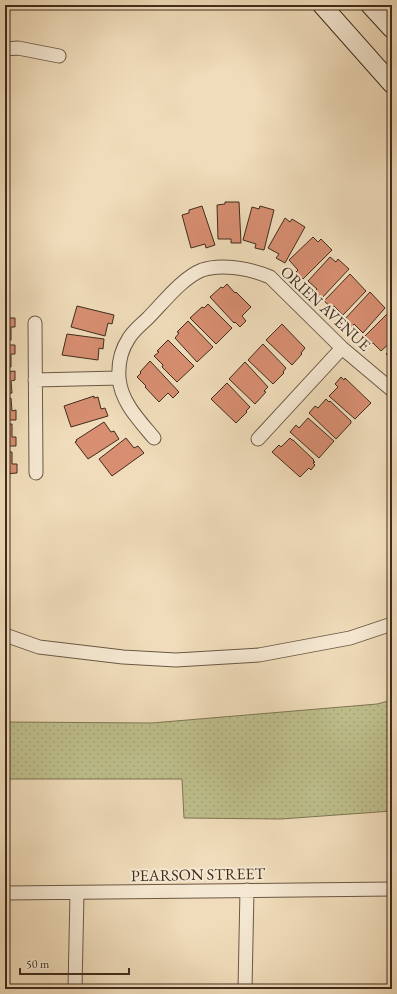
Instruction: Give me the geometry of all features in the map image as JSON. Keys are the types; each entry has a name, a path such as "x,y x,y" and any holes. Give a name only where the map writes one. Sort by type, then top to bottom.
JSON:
{"main road":[{"path":"322,5 392,84"},
{"path":"370,5 392,29"}],"street":[{"path":"5,49 18,48 59,56"},
{"name":"ORIEN AVENUE","path":"154,438 128,405 122,392 119,378 121,356 130,336 186,280 202,270 215,268 242,269 270,277 342,348 392,390"},
{"path":"35,323 36,473"},
{"path":"258,439 342,348"},
{"path":"35,380 119,378"},
{"path":"5,636 39,647 123,657 176,660 259,655 350,638 392,624"},
{"name":"PEARSON STREET","path":"5,893 392,889"},
{"path":"245,989 247,890"},
{"path":"75,989 77,892"}],"green space":[{"path":"392,700 392,811 281,819 184,818 182,779 5,779 5,722 152,723 377,704"}],"building":[{"path":"225,202 239,202 241,243 231,243 231,239 218,239 217,205 225,204"},
{"path":"202,206 215,245 206,248 205,244 191,248 182,215 189,213 189,210"},
{"path":"260,206 274,210 264,250 255,248 256,244 243,240 252,207 259,209"},
{"path":"285,218 290,222 292,219 305,227 285,263 276,258 279,254 268,248"},
{"path":"313,237 318,242 321,239 332,250 303,279 296,272 298,270 289,260"},
{"path":"330,257 336,262 338,259 349,269 321,299 314,292 317,289 308,281"},
{"path":"350,274 366,291 343,315 334,306 332,308 324,301"},
{"path":"227,284 251,307 242,316 246,321 240,327 235,322 234,323 210,297 221,287 223,288"},
{"path":"370,292 385,308 363,333 354,324 352,327 344,320"},
{"path":"208,304 232,328 216,344 190,318 202,307 204,308"},
{"path":"77,306 114,315 112,324 108,323 105,336 71,327"},
{"path":"390,311 392,313 392,341 381,351 373,343 371,345 363,338"},
{"path":"5,318 15,318 15,327 11,327 11,340 8,341 5,341"},
{"path":"188,321 213,347 197,362 175,338 179,333 177,332"},
{"path":"282,324 305,348 301,353 302,354 292,365 266,340"},
{"path":"67,334 104,339 103,349 99,348 98,360 62,355"},
{"path":"168,340 194,366 177,382 162,367 163,365 154,356"},
{"path":"263,344 286,368 283,372 284,373 273,384 248,360"},
{"path":"5,345 15,345 15,354 11,354 11,367 5,367"},
{"path":"392,347 392,359 386,354"},
{"path":"150,361 179,392 173,398 168,393 159,402 137,377"},
{"path":"245,362 268,387 264,391 266,392 255,404 229,379"},
{"path":"15,371 15,380 11,381 12,393 5,394 5,372"},
{"path":"341,377 344,380 345,378 371,403 355,419 329,396 338,387 335,384"},
{"path":"227,383 250,407 236,423 211,399"},
{"path":"94,396 94,398 98,397 101,409 105,408 108,416 71,427 64,406"},
{"path":"5,398 11,398 12,411 16,410 16,420 5,420"},
{"path":"326,399 351,421 351,423 336,439 309,413 315,406 318,408"},
{"path":"308,418 334,441 319,458 290,432 296,425 299,428"},
{"path":"104,422 111,432 114,431 119,439 88,459 75,442"},
{"path":"5,424 12,424 12,437 16,437 16,446 5,446"},
{"path":"126,438 134,448 138,446 144,453 112,476 99,459"},
{"path":"290,438 315,462 313,463 315,465 311,470 309,468 300,477 272,452 279,445 281,447"},
{"path":"5,452 12,452 12,464 17,464 17,473 5,474"}]}
